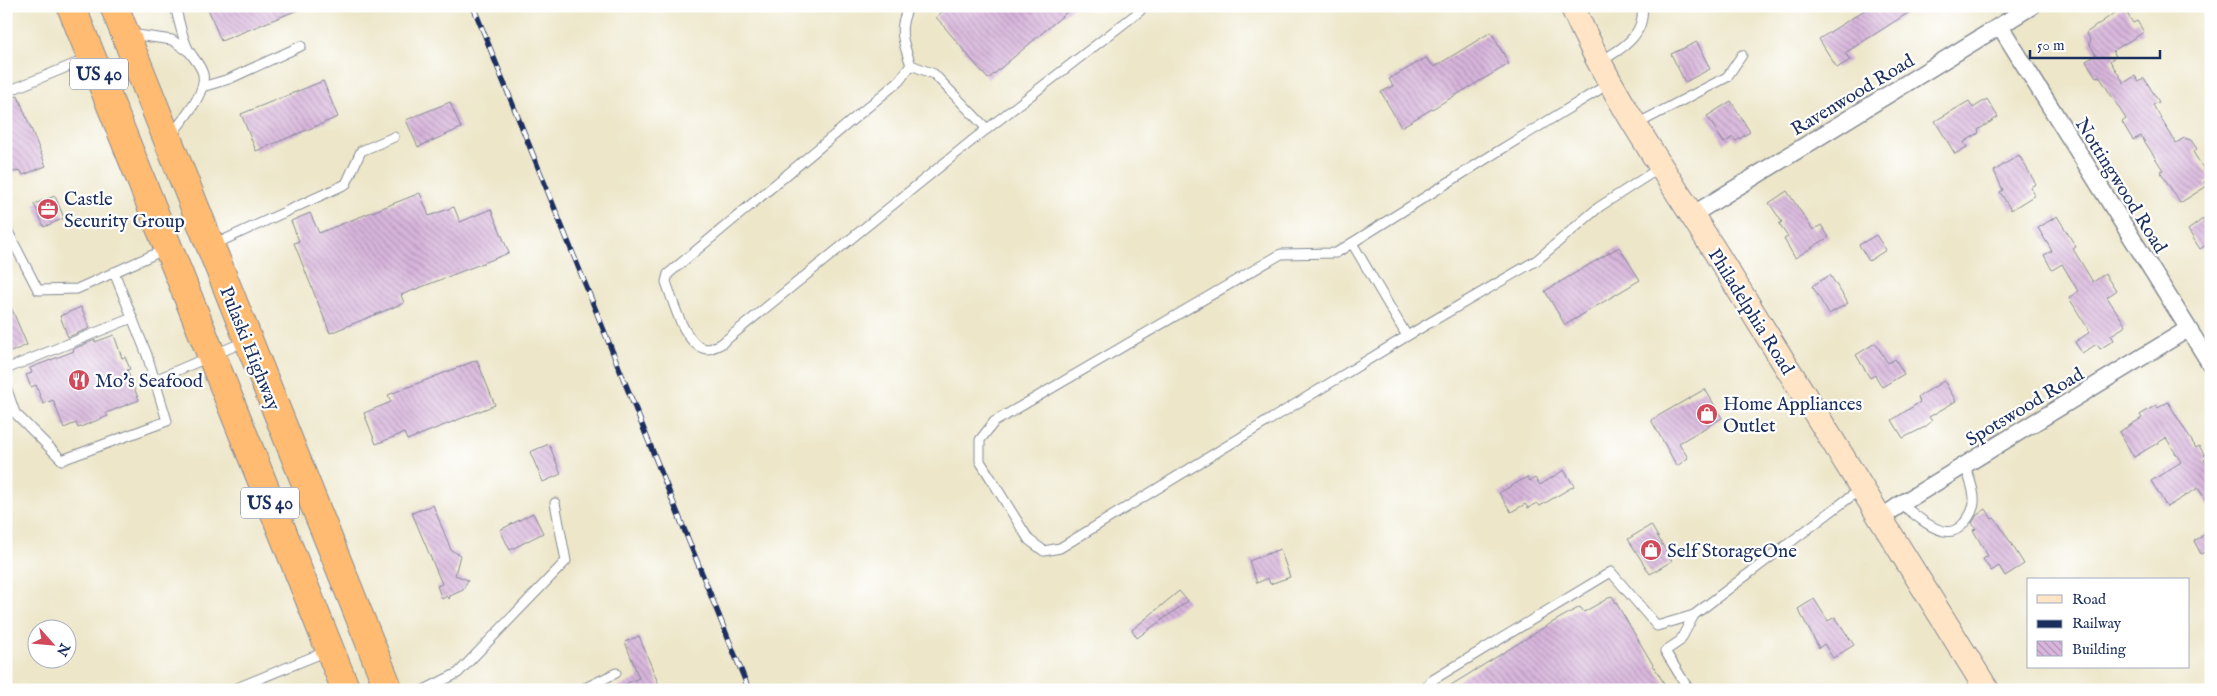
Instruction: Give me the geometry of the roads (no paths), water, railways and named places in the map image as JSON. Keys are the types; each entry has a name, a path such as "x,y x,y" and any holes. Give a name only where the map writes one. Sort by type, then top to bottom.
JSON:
{"highway":[{"name":"Pulaski Highway","path":"71,6 346,690"},
{"name":"Pulaski Highway","path":"114,6 389,690"}],"main road":[{"name":"Philadelphia Road","path":"1572,6 1599,62 1634,125 1881,518 1986,690"}],"street":[{"name":"Ravenwood Road","path":"1692,215 2032,6"},
{"name":"Nottingwood Road","path":"2000,26 2211,365"},
{"name":"Spotswood Road","path":"1881,518 2188,330"}],"lane":[{"path":"175,6 188,51"},
{"path":"909,6 905,15 901,38 911,65 934,74 987,129"},
{"path":"911,65 899,81 668,274 666,282 688,338 698,347 708,349 721,344 974,139 1144,6"},
{"path":"1599,62 1625,48 1634,37 1643,14 1642,6"},
{"path":"125,34 172,40 188,51 198,62 203,76 202,87 194,103 168,140"},
{"path":"202,87 229,79 301,46"},
{"path":"1634,125 1727,77 1742,55"},
{"path":"6,92 92,57"},
{"path":"1610,83 1336,253 1281,254 994,422 980,440 980,460 1029,540 1044,551 1060,548 1407,336 1537,260 1598,207 1661,167"},
{"path":"210,246 346,184 360,151 394,137"},
{"path":"6,228 38,290 77,289 169,248"},
{"path":"1352,243 1407,336"},
{"path":"6,387 15,413 62,460 167,421 155,380 114,272"},
{"path":"6,369 132,318"},
{"path":"155,380 248,340"},
{"path":"1901,504 1944,531 1953,531 1962,526 1972,514 1975,504 1965,465"},
{"path":"1425,690 1432,681 1611,572 1657,626 1694,615 1862,488"},
{"path":"424,690 458,672 566,561 555,503"},
{"path":"1688,690 1665,651 1680,641 1694,615"},
{"path":"232,690 329,650"},
{"path":"582,690 616,673"}],"railway":[{"path":"473,6 749,690"}],"place":[{"name":"Castle Security Group","path":"48,209"},
{"name":"Mo's Seafood","path":"79,380"},
{"name":"Home Appliances Outlet","path":"1707,414"},
{"name":"Self StorageOne","path":"1651,550"}]}
